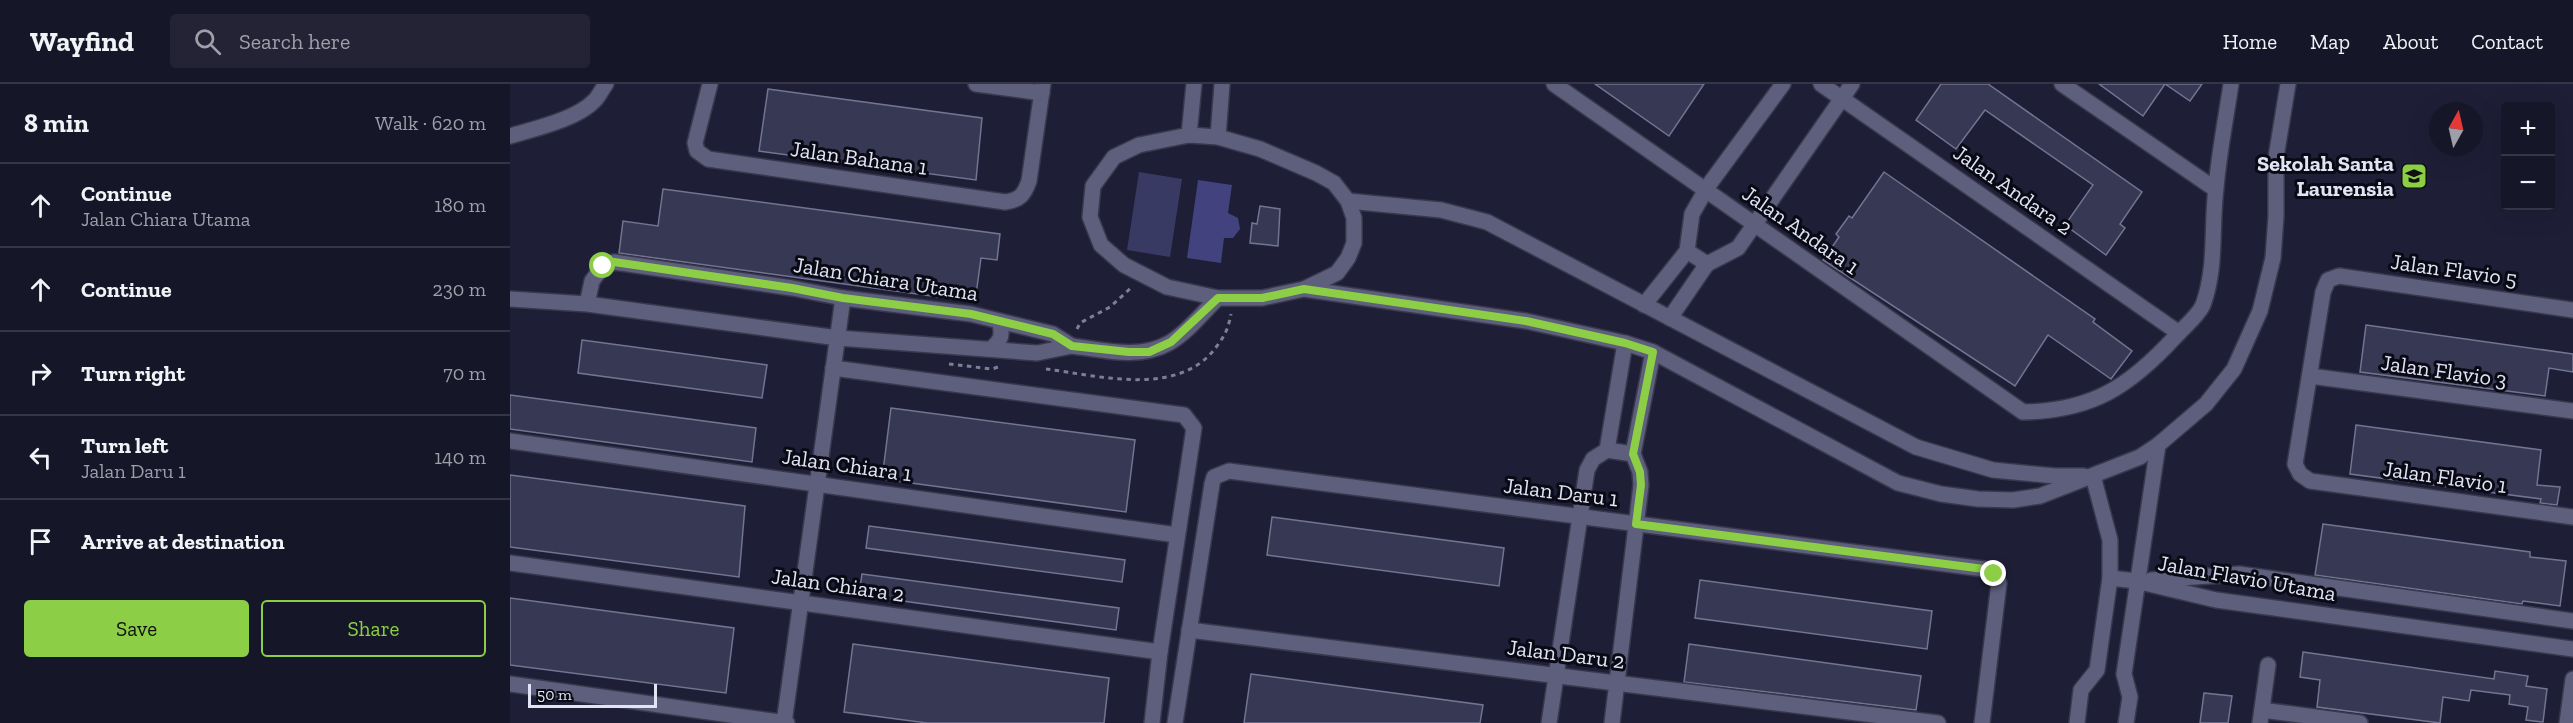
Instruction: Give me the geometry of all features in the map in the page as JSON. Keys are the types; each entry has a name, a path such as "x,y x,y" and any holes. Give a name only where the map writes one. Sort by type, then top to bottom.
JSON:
{"street":[{"path":"510,136 558,120 584,108 594,101 606,84"},
{"name":"Jalan Bahana 1","path":"710,84 695,143 697,151 708,159 1005,202 1017,200 1025,193 1029,181 1043,89"},
{"path":"976,84 1043,89"},
{"path":"1189,135 1194,84"},
{"path":"1218,136 1222,84"},
{"name":"Jalan Andara 1","path":"1554,84 2023,412 2051,412 2118,389 2156,358 2179,333"},
{"path":"1644,305 1687,251 1692,214 1706,190 1783,84"},
{"name":"Jalan Andara 2","path":"1821,84 2179,333"},
{"path":"1670,318 1707,264 1738,248 1852,84"},
{"path":"2062,84 2215,189"},
{"path":"2179,333 2202,307 2214,260 2215,189 2231,84"},
{"path":"1304,289 1526,321 1625,343 1653,352 1899,483 1941,494 1978,499 2013,500 2040,496 2139,457 2158,445 2206,404 2234,369 2260,311 2273,258 2276,157 2288,84"},
{"path":"1189,135 1218,136 1260,149 1334,183 1348,201 1354,218 1354,243 1348,258 1336,273 1304,289 1262,298 1218,298 1167,287 1124,265 1101,245 1090,218 1093,186 1114,157 1139,145 1189,135"},
{"path":"1348,201 1441,210 1487,222 1916,447 1993,470 2055,476 2093,476"},
{"path":"1687,251 1707,264"},
{"name":"Jalan Chiara Utama","path":"587,304 592,281 603,266 614,262 792,288 843,298 971,314 1053,334 1072,346"},
{"name":"Jalan Flavio 5","path":"2310,376 2323,292 2328,280 2339,276 2573,310"},
{"path":"510,684 785,723 843,298"},
{"path":"510,299 587,304 838,338 1037,354 1072,346 1149,352 1171,342 1218,298"},
{"path":"991,349 1000,341 999,321"},
{"path":"1607,450 1625,343"},
{"path":"1612,723 1641,485 1640,472 1633,454 1653,352"},
{"path":"833,368 1184,415 1194,428 1160,652 1152,723"},
{"name":"Jalan Flavio 3","path":"2310,376 2573,411"},
{"name":"Jalan Flavio 1","path":"2310,376 2295,464 2300,474 2310,481 2573,517"},
{"name":"Jalan Chiara 1","path":"510,441 1177,535"},
{"path":"2126,723 2130,696 2124,674 2158,445"},
{"path":"1549,723 1587,470 1593,459 1607,450 1633,454"},
{"name":"Jalan Daru 1","path":"1189,630 1212,484 1214,477 1229,471 1984,569 1994,574 1999,583 1982,723"},
{"path":"2077,723 2081,690 2097,670 2110,578 2110,540 2093,476"},
{"name":"Jalan Chiara 2","path":"510,563 1160,652"},
{"name":"Jalan Flavio Utama","path":"2136,581 2239,574 2573,621"},
{"path":"2110,578 2136,581"},
{"name":"Jalan Flavio Utama","path":"2136,581 2216,600 2573,649"},
{"path":"1175,723 1189,630"},
{"name":"Jalan Daru 2","path":"1189,630 1938,723"},
{"path":"2268,665 2261,716 2360,723"},
{"path":"2097,670 2124,674"},
{"path":"2567,723 2573,680"}],"path":[{"path":"1072,346 1080,322 1110,307 1145,276"}],"shaded area":[{"path":"1139,172 1182,179 1170,257 1127,250"},
{"path":"1198,180 1232,185 1228,213 1238,218 1240,229 1233,238 1224,238 1221,263 1187,258"}],"building":[{"path":"1595,84 1704,84 1669,136"},
{"path":"1941,84 1988,84 2142,192 2120,224 2125,228 2106,255 2065,225 2093,185 1985,110 1956,149 1916,120"},
{"path":"2099,84 2165,84 2143,116"},
{"path":"2165,84 2202,84 2190,101"},
{"path":"768,89 982,118 976,180 759,151"},
{"path":"1884,172 2095,319 2093,322 2132,351 2111,379 2048,335 2015,386 1823,260 1839,237 1836,234 1849,216 1852,218"},
{"path":"663,189 1000,234 997,260 981,258 975,302 619,253 623,221 658,226"},
{"path":"1260,206 1280,209 1278,246 1250,243 1252,223 1257,224"},
{"path":"2366,325 2573,354 2573,372 2549,368 2545,396 2360,372"},
{"path":"582,340 767,365 762,398 578,373"},
{"path":"510,395 756,428 752,462 510,429"},
{"path":"891,408 1135,440 1126,512 882,479"},
{"path":"2356,425 2541,450 2537,485 2560,487 2557,505 2540,503 2541,499 2350,474"},
{"path":"510,475 745,506 739,577 510,547"},
{"path":"1272,517 1504,548 1499,586 1267,555"},
{"path":"2323,524 2530,552 2530,557 2566,561 2560,606 2523,601 2522,604 2315,575"},
{"path":"869,526 1125,560 1122,582 866,548"},
{"path":"862,574 1119,608 1116,630 859,595"},
{"path":"1700,580 1932,611 1927,649 1695,618"},
{"path":"510,598 734,628 726,693 510,665"},
{"path":"853,644 1109,678 1104,723 927,723 844,712"},
{"path":"1689,644 1921,676 1916,710 1684,682"},
{"path":"2303,652 2494,679 2495,671 2528,676 2526,686 2547,689 2543,722 2526,720 2528,707 2509,704 2510,695 2471,690 2469,701 2443,697 2440,723 2317,707 2320,680 2300,677"},
{"path":"1251,674 1483,705 1480,723 1244,723"},
{"path":"2204,693 2232,696 2228,723 2200,723"}],"place":[{"name":"Sekolah Santa Laurensia","path":"2414,176"}],"route":[{"path":"603,266 614,262 655,270 792,288 843,298 971,314 1053,334 1072,346 1129,352 1149,352 1171,342 1218,298 1262,298 1304,289 1526,321 1625,343 1653,352 1633,454 1640,472 1641,485 1636,524 1984,569 1994,574"}]}
